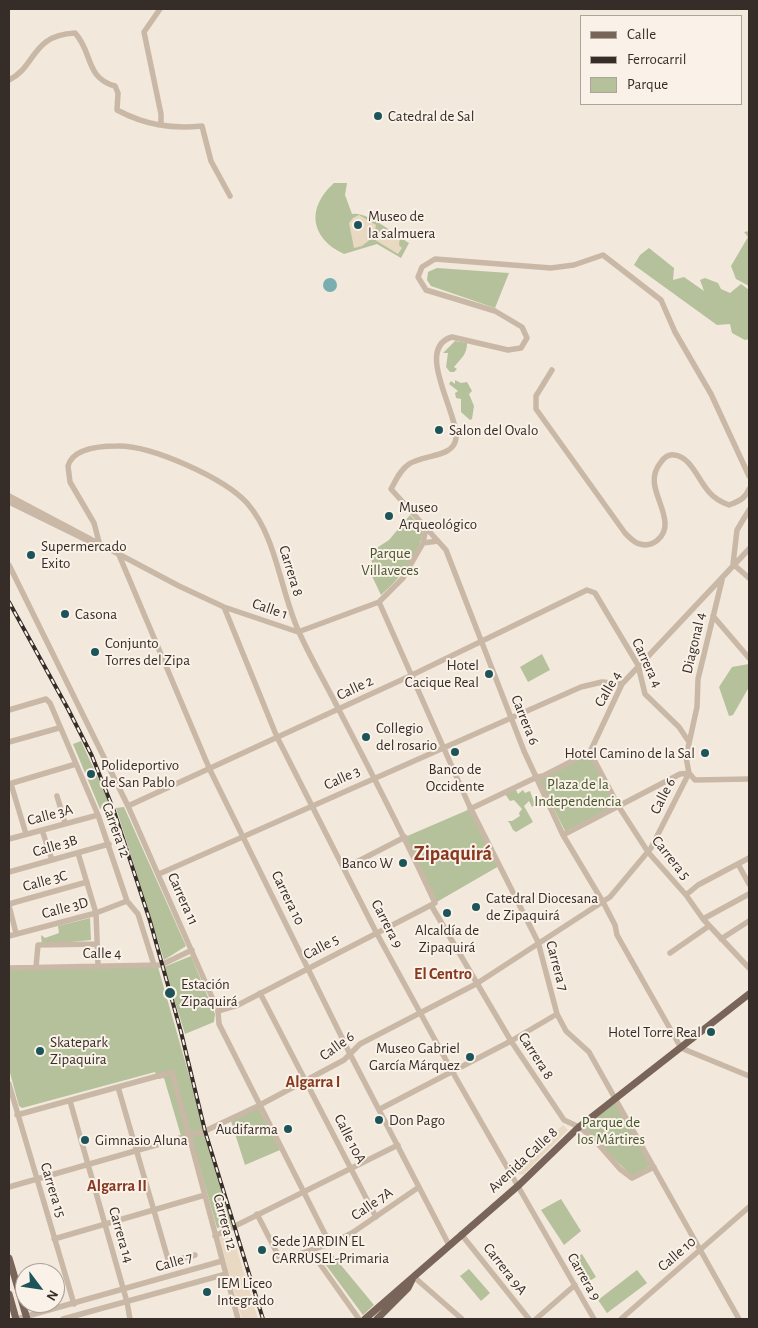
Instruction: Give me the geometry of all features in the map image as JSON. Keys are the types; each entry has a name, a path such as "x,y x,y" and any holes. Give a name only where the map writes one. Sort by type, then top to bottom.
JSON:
{"main road":[{"name":"Avenida Calle 8","path":"365,1319 519,1185 579,1127 749,994"},
{"path":"9,1258 27,1318"},
{"name":"Avenida Calle 8","path":"377,1319 408,1288 414,1277"},
{"path":"9,1294 17,1319"}],"street":[{"path":"160,9 144,32 161,114 161,124"},
{"path":"9,80 16,76 40,44 66,33 75,33 82,40 94,74 104,83 115,86 118,93 117,110 138,121 154,125 161,124 176,128 202,126 210,161 230,196"},
{"path":"543,275 540,268 574,265 603,255 654,294 660,300 675,332 711,394 749,476"},
{"name":"Carrera 6","path":"540,268 435,259 422,267 418,277 426,290 495,311 522,327 527,338 521,348 508,350 452,337 444,340 439,346 435,359 454,425 456,438 453,447 444,454 424,456 407,465 391,489 446,550 482,641 509,717 563,835 603,902"},
{"path":"552,370 536,396 536,409 624,533 638,544 648,545 658,540 664,533 665,524 654,490 654,478 656,468 664,457 672,454 682,457 708,492 718,500 729,505 740,501 747,495 749,489"},
{"name":"Carrera 8","path":"99,542 94,523 70,482 68,466 73,458 86,450 104,446 123,446 148,451 204,472 246,502 268,536 282,590 298,632 405,837 433,904 476,984 511,1041 564,1120 579,1127 632,1178 654,1167"},
{"name":"Calle 1","path":"9,496 99,542 117,554 224,607 298,632 379,602 403,578 423,544 426,528"},
{"name":"Calle 1","path":"9,502 96,547 117,554"},
{"path":"749,510 738,530 733,564 749,578"},
{"path":"423,544 438,542"},
{"name":"Calle 4","path":"590,752 622,684 638,665 722,580 733,564 749,549"},
{"name":"Carrera 10","path":"117,554 210,770 350,1054 449,1246"},
{"name":"Carrera 11","path":"9,565 128,806 218,1011 219,1024 258,1106 330,1244"},
{"name":"Diagonal 4","path":"689,742 697,707 698,678 722,580"},
{"name":"Calle 2","path":"128,806 210,770 591,590"},
{"name":"Carrera 4","path":"591,590 595,593 638,665 646,694 679,727 689,742"},
{"name":"Carrera 7","path":"379,602 470,809 538,942 557,1014 566,1031 589,1052 739,1319"},
{"name":"Carrera 9","path":"224,607 277,737 376,932 452,1071 594,1319"},
{"path":"713,616 749,658"},
{"name":"Calle 3","path":"159,874 509,717 581,687 602,682 622,684"},
{"name":"Carrera 12","path":"9,710 46,699 50,703 98,815 127,901 138,914 154,965"},
{"path":"9,742 60,728"},
{"name":"Calle 6","path":"9,1187 205,1131 258,1106 344,1060 360,1044 476,984 538,942 603,902 648,852 689,773 686,757 689,742"},
{"path":"470,809 536,777 543,776 590,752"},
{"name":"Carrera 5","path":"590,752 619,807 648,852 686,895 702,919 749,968"},
{"path":"26,834 10,784 76,764"},
{"path":"563,835 680,774 689,773 695,780 749,779"},
{"path":"57,796 66,823"},
{"name":"Calle 3A","path":"9,839 98,815"},
{"path":"42,830 52,860"},
{"path":"345,868 405,837"},
{"name":"Calle 3B","path":"9,872 109,844"},
{"path":"78,853 96,913 98,965"},
{"path":"686,895 698,885 749,858"},
{"path":"738,864 749,884"},
{"name":"Calle 3C","path":"9,905 87,882"},
{"path":"702,919 749,894"},
{"name":"Calle 3D","path":"9,936 96,913 127,901"},
{"path":"603,902 617,935 681,1048 749,1076"},
{"name":"Calle 5","path":"218,1011 229,1010 433,904"},
{"path":"9,905 16,933"},
{"path":"721,939 749,921"},
{"path":"670,953 709,926"},
{"path":"36,967 38,945 97,944"},
{"name":"Calle 4","path":"9,968 161,965 192,950"},
{"name":"Calle 10A","path":"260,994 376,1217"},
{"path":"380,1109 511,1041 557,1014"},
{"name":"Carrera 12","path":"118,1087 172,1072 238,1319"},
{"name":"Carrera 15","path":"9,1084 74,1304"},
{"path":"17,1115 118,1087 153,1210 170,1261 195,1256"},
{"name":"Carrera 14","path":"70,1101 127,1302 130,1319"},
{"path":"215,1236 303,1190 398,1145"},
{"name":"Calle 7A","path":"257,1214 280,1259 330,1244 376,1217 419,1187"},
{"path":"54,1239 205,1195"},
{"name":"Calle 10","path":"622,1319 749,1207"},
{"name":"Carrera 9A","path":"462,1234 529,1319"},
{"path":"310,1250 359,1319"},
{"name":"Calle 7","path":"17,1319 27,1318 222,1261"},
{"path":"63,1319 226,1274"},
{"path":"414,1277 460,1319"},
{"path":"536,1319 575,1285"}],"green space":[{"path":"334,183 347,183 345,195 352,214 365,216 373,220 409,243 401,258 377,244 344,254 324,240 316,222 316,212 319,202"},
{"path":"749,231 749,286 736,279 731,266 748,237 744,232"},
{"path":"649,248 674,268 673,280 684,277 704,291 700,280 705,278 718,283 721,289 730,293 741,284 749,290 749,339 745,340 732,333 730,324 717,325 634,265 640,255"},
{"path":"437,268 509,273 495,308 431,286 427,280 428,272"},
{"path":"455,341 467,343 467,347 463,356 454,367 457,369 454,372 450,372 446,367 448,353 443,353"},
{"path":"455,380 461,383 467,382 472,391 469,394 474,406 472,419 470,420 461,412 461,399 456,398 455,393 458,391 449,384 451,381 455,384"},
{"name":"Parque Villaveces","path":"410,515 423,529 418,548 402,574 381,595 370,572 374,568 369,553 389,540"},
{"path":"542,654 550,670 528,682 520,667"},
{"path":"749,664 749,687 733,715 729,716 719,687 732,667"},
{"name":"Polideportivo de San Pablo","path":"81,741 110,804 100,809 73,744"},
{"name":"Plaza de la Independencia","path":"590,753 617,807 566,833 539,779"},
{"path":"515,788 518,794 523,790 525,793 530,791 535,805 532,807 529,801 524,806 533,822 516,832 507,821 512,821 520,816 519,813 522,809 514,800 510,801 505,794"},
{"path":"124,807 186,946 164,960 116,808"},
{"path":"470,809 499,866 435,903 405,837"},
{"path":"90,918 91,940 42,945 41,935 45,938 59,933 58,926"},
{"path":"191,956 215,1014 214,1022 185,1034 164,967"},
{"path":"158,967 232,1225 217,1228 193,1143 184,1146 164,1078 158,1079 155,1072 22,1108 19,1106 9,1069 9,970"},
{"name":"Parque de los Mártires","path":"615,1100 651,1165 633,1177 581,1127"},
{"path":"258,1107 280,1150 245,1165 231,1121"},
{"path":"561,1199 581,1231 564,1245 541,1210"},
{"path":"331,1253 374,1305 363,1315 320,1257"},
{"path":"582,1254 596,1277 583,1285 570,1262"},
{"path":"469,1269 490,1293 481,1301 460,1276"},
{"path":"637,1270 647,1283 607,1313 598,1300"}],"shaded area":[{"path":"359,215 376,225 375,230 381,233 383,228 400,238 399,245 402,248 398,254 372,238 362,246 354,248 349,223"},
{"path":"563,1125 568,1130 523,1175 518,1174 515,1170"},
{"path":"231,1230 258,1319 242,1319 219,1238"}],"water":[{"path":"330,278 335,280 337,285 335,290 330,292 325,290 323,285 325,280"}],"railway":[{"path":"9,602 92,756 114,811 150,921 181,1032 205,1131 263,1319"}],"place":[{"name":"Catedral de Sal","path":"378,116"},
{"name":"Museo de la salmuera","path":"358,225"},
{"name":"Salon del Ovalo","path":"439,430"},
{"name":"Museo Arqueológico","path":"389,516"},
{"name":"Supermercado Exito","path":"31,555"},
{"name":"Casona","path":"65,614"},
{"name":"Conjunto Torres del Zipa","path":"95,652"},
{"name":"Hotel Cacique Real","path":"489,674"},
{"name":"Collegio del rosario","path":"366,737"},
{"name":"Banco de Occidente","path":"455,752"},
{"name":"Hotel Camino de la Sal","path":"705,753"},
{"name":"Polideportivo de San Pablo","path":"91,774"},
{"name":"Banco W","path":"403,863"},
{"name":"Catedral Diocesana de Zipaquirá","path":"476,907"},
{"name":"Alcaldía de Zipaquirá","path":"447,913"},
{"name":"Estación Zipaquirá","path":"170,993"},
{"name":"Hotel Torre Real","path":"711,1032"},
{"name":"Skatepark Zipaquira","path":"40,1051"},
{"name":"Museo Gabriel García Márquez","path":"470,1057"},
{"name":"Don Pago","path":"379,1120"},
{"name":"Audifarma","path":"288,1129"},
{"name":"Gimnasio Aluna","path":"85,1140"},
{"name":"Sede JARDIN EL CARRUSEL-Primaria","path":"262,1250"},
{"name":"IEM Liceo Integrado","path":"207,1292"}],"district":[{"name":"Zipaquirá","path":"453,854"},
{"name":"El Centro","path":"443,974"},
{"name":"Algarra I","path":"313,1082"},
{"name":"Algarra II","path":"117,1186"}]}
